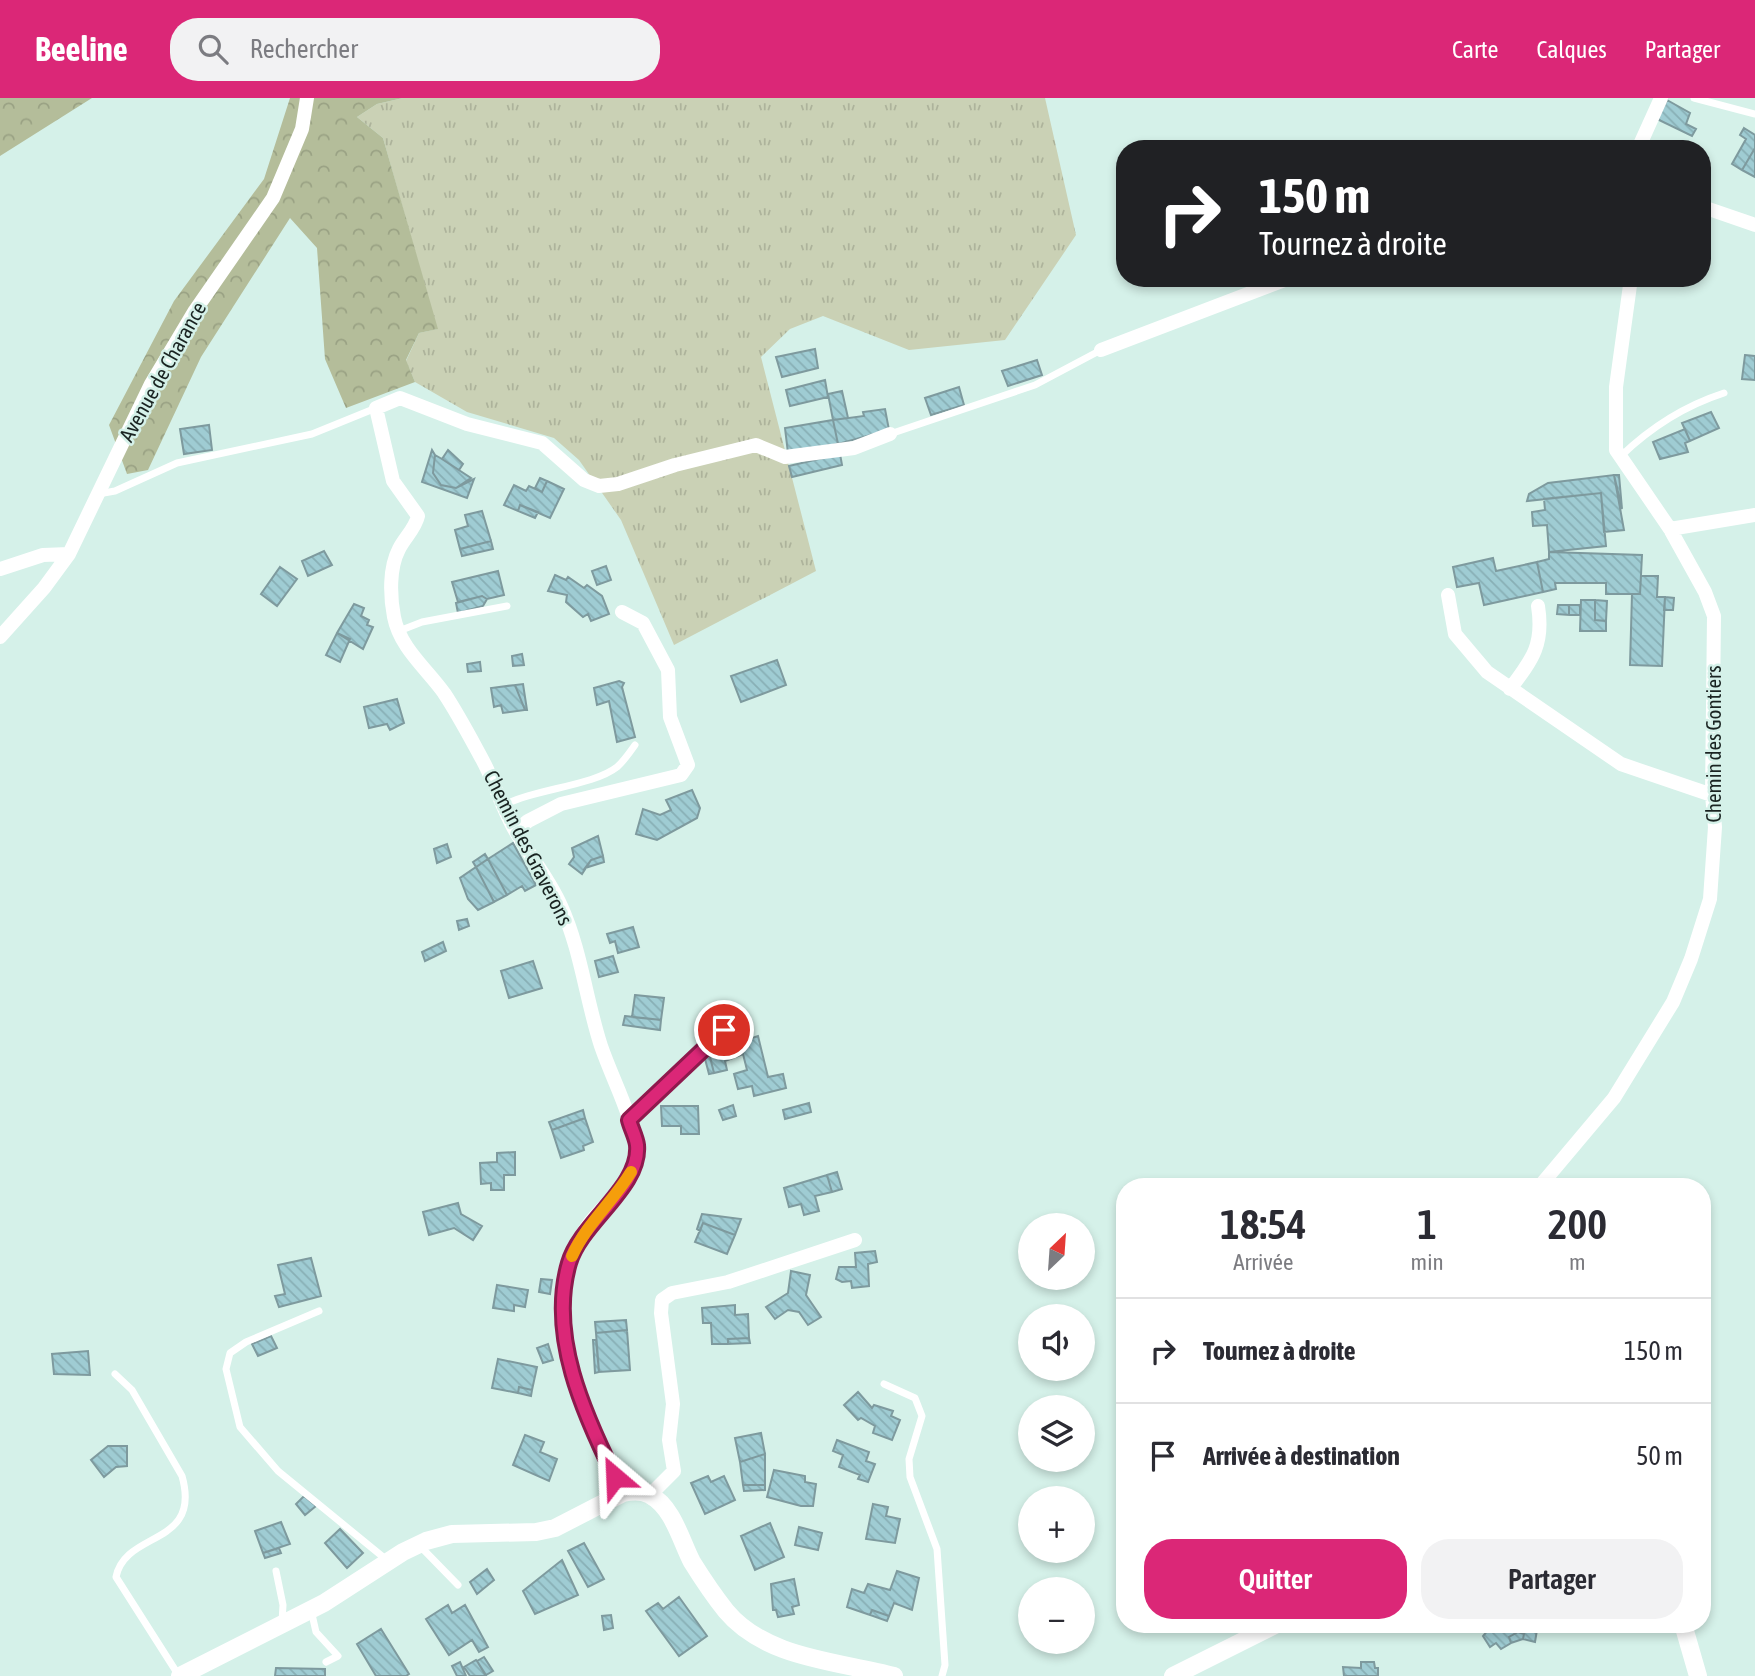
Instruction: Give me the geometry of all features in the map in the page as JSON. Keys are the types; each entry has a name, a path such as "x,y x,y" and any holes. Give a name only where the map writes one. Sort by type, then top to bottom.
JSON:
{"street":[{"name":"Avenue de Charance","path":"0,637 44,588 69,554 151,384 188,322 273,198 302,129 307,98"},
{"path":"1641,140 1661,98"},
{"path":"1711,210 1755,225"},
{"path":"1101,350 1266,287"},
{"name":"Chemin des Gontiers","path":"1547,1178 1614,1098 1673,1002 1691,959 1710,899 1715,827 1712,795 1713,616 1705,592 1670,529 1616,450 1616,387 1630,287"},
{"path":"376,408 400,398 467,425 542,443 584,480 599,486 618,484 675,465 757,444 785,457 854,448 890,434"},
{"name":"Chemin des Graverons","path":"376,408 393,481 418,516 400,546 392,570 394,618 415,659 445,695 461,722 484,764 501,806 561,904 601,1045 637,1145 631,1173 587,1227 577,1244 565,1282 565,1309 573,1380 589,1425 623,1493"},
{"path":"1670,529 1755,515"},
{"path":"0,569 43,555 69,554"},
{"path":"1448,595 1455,634 1487,672 1621,764 1712,795"},
{"path":"1510,689 1532,660 1541,631 1538,606"},
{"path":"516,831 528,821 561,804 681,775 688,765 670,717 668,670 643,624 622,612"},
{"path":"650,1495 674,1471 669,1440 673,1404 661,1313 662,1300 672,1293 728,1282 855,1240"},
{"path":"179,1676 311,1609 419,1545 452,1534 536,1532 555,1528 623,1493 635,1491 650,1495 676,1526 699,1572 738,1623 827,1668 894,1676"},
{"path":"1173,1676 1259,1633"},
{"path":"1686,1633 1698,1676"}],"lane":[{"path":"1694,98 1755,114"},
{"path":"890,434 1035,385 1101,350"},
{"path":"1621,456 1638,439 1691,404 1724,393"},
{"path":"98,494 115,491 177,463 312,434 376,408"},
{"path":"399,631 422,622 506,606"},
{"path":"501,806 521,796 616,768 635,746"},
{"path":"629,1120 724,1030 735,1027"},
{"path":"319,1311 246,1342 230,1353 226,1370 240,1427 278,1471 389,1562"},
{"path":"115,1374 132,1390 182,1476 186,1490 185,1506 174,1528 127,1556 118,1566 116,1577 179,1676"},
{"path":"884,1384 915,1398 922,1416 909,1458 910,1477 937,1549 945,1665 942,1676"},
{"path":"419,1545 458,1585"},
{"path":"276,1571 284,1605 281,1624"},
{"path":"311,1609 316,1632 338,1656 326,1662"}],"green space":[{"path":"0,98 92,98 0,156"},
{"path":"290,98 403,98 377,104 357,117 383,138 438,329 419,333 406,360 415,382 346,408 325,359 317,248 290,218 201,357 148,470 127,474 109,425 174,301 264,179"},
{"path":"403,98 1045,98 1076,235 1005,340 909,350 823,316 790,329 761,357 816,571 674,645 621,520 579,460 554,438 467,412 415,382 406,361 419,333 437,329 383,138 357,117 377,104"}],"building":[{"path":"1667,100 1690,113 1686,124 1696,129 1692,136 1657,119"},
{"path":"1744,128 1755,135 1755,148 1742,170 1732,164 1746,139 1740,135"},
{"path":"1755,148 1755,177 1742,170"},
{"path":"815,349 818,368 782,377 776,357"},
{"path":"1745,355 1755,356 1755,380 1742,379"},
{"path":"1037,360 1042,375 1008,386 1002,371"},
{"path":"825,380 828,397 790,406 786,390"},
{"path":"959,387 964,405 931,415 925,398"},
{"path":"842,391 848,418 833,420 828,394"},
{"path":"885,409 889,430 838,444 833,420 864,416 863,412"},
{"path":"1711,412 1719,428 1690,441 1682,423"},
{"path":"833,420 838,444 788,453 785,428"},
{"path":"209,425 212,450 184,454 180,429"},
{"path":"1685,429 1690,441 1685,443 1688,452 1660,459 1653,442"},
{"path":"432,450 435,455 433,473 441,485 456,488 474,479 467,498 422,482"},
{"path":"448,450 463,464 459,470 442,459"},
{"path":"840,454 842,465 792,477 789,466"},
{"path":"435,455 471,478 456,488 441,485 433,473"},
{"path":"1614,475 1619,475 1622,509"},
{"path":"1614,475 1624,530 1604,532 1601,493 1527,501 1529,494 1548,483"},
{"path":"540,478 547,481 542,492 535,488"},
{"path":"547,481 564,489 550,518 520,505 518,511 504,505 514,485 526,491 529,486 542,492"},
{"path":"1601,493 1606,546 1549,552 1547,525 1533,526 1532,512 1545,510 1544,499"},
{"path":"520,505 538,512 535,518 518,511"},
{"path":"482,511 491,541 460,549 455,530 468,526 465,515"},
{"path":"491,541 493,549 462,556 460,549"},
{"path":"324,551 332,565 308,576 302,561"},
{"path":"1549,552 1642,555 1640,594 1606,594 1606,583 1555,583 1556,589 1543,592 1537,562 1549,559"},
{"path":"1493,558 1496,571 1537,562 1543,592 1484,605 1479,583 1457,587 1453,567"},
{"path":"606,566 611,580 597,585 592,571"},
{"path":"280,567 297,579 277,606 261,594"},
{"path":"498,571 504,595 487,599 482,596 458,602 452,582"},
{"path":"555,575 566,580 568,577 584,588 587,585 602,596 609,614 591,621 588,614 583,617 566,602 567,595 548,591"},
{"path":"1641,576 1658,576 1657,597 1665,597 1662,666 1630,665 1632,594 1640,594"},
{"path":"482,596 487,599 483,606 458,613 456,603"},
{"path":"1665,597 1674,598 1673,610 1664,610"},
{"path":"1581,600 1595,600 1595,620 1606,621 1606,631 1580,631"},
{"path":"1595,600 1607,601 1606,621 1595,620"},
{"path":"354,604 364,608 361,616 369,620 367,625 373,627 363,649 337,633"},
{"path":"1558,605 1569,605 1569,615 1557,614"},
{"path":"1569,605 1580,605 1580,615 1569,615"},
{"path":"337,633 350,639 340,662 326,655"},
{"path":"522,654 524,665 513,666 512,656"},
{"path":"777,660 786,685 741,702 731,676"},
{"path":"480,662 481,671 468,672 467,664"},
{"path":"619,681 624,683 622,687 635,737 617,742 609,701 597,705 594,688"},
{"path":"523,684 527,710 515,685"},
{"path":"515,685 525,710 503,713 501,705 494,707 491,688"},
{"path":"397,699 404,723 390,730 387,724 369,728 364,707"},
{"path":"692,790 700,808 697,818 657,840 636,834 643,809 660,815 671,810 666,800"},
{"path":"598,836 603,856 591,860 582,874 569,864 574,857 572,848"},
{"path":"513,843 536,885 525,891 522,886 507,895 488,859"},
{"path":"447,844 451,857 437,863 434,849"},
{"path":"485,854 488,859 476,867 473,862"},
{"path":"603,856 604,862 585,868 591,860"},
{"path":"488,859 507,895 494,902 476,867"},
{"path":"476,867 494,902 478,910 468,899 460,878"},
{"path":"467,919 469,926 459,930 457,921"},
{"path":"633,927 639,947 618,953 615,941 610,943 607,934"},
{"path":"443,942 446,951 425,961 422,952"},
{"path":"613,956 618,972 599,977 595,961"},
{"path":"533,961 542,988 509,998 501,971"},
{"path":"635,995 664,998 661,1020 632,1017"},
{"path":"625,1016 661,1020 660,1030 623,1025"},
{"path":"744,1035 746,1040 758,1036 768,1077 783,1074 786,1088 754,1096 752,1086 738,1089 734,1074 747,1070 743,1054 725,1061 727,1070 714,1073 709,1053 735,1043 734,1038"},
{"path":"709,1053 714,1073 709,1074 704,1055"},
{"path":"809,1103 811,1112 785,1119 783,1110"},
{"path":"733,1105 736,1116 723,1120 719,1110"},
{"path":"661,1106 698,1106 699,1134 681,1134 681,1126 662,1126"},
{"path":"583,1110 585,1118 552,1130 549,1122"},
{"path":"585,1118 593,1142 583,1146 584,1150 561,1158 552,1130"},
{"path":"515,1152 515,1175 504,1175 504,1190 491,1190 491,1183 481,1184 480,1163 497,1162 497,1153"},
{"path":"837,1172 842,1189 832,1192 827,1175"},
{"path":"827,1175 832,1192 815,1196 819,1211 804,1215 801,1204 789,1207 784,1188"},
{"path":"458,1203 461,1214 482,1226 473,1240 454,1228 429,1235 423,1212"},
{"path":"702,1214 741,1219 735,1235 703,1223 700,1231 697,1229"},
{"path":"703,1223 735,1235 727,1254 695,1242"},
{"path":"875,1251 877,1262 868,1264 869,1286 852,1288 851,1281 842,1282 836,1279 839,1267 856,1267 855,1253"},
{"path":"311,1258 321,1296 279,1307 275,1296 285,1294 278,1265"},
{"path":"791,1271 810,1275 806,1295 821,1317 808,1325 799,1312 788,1310 775,1319 766,1307 788,1293"},
{"path":"541,1279 552,1280 550,1294 539,1292"},
{"path":"497,1285 528,1290 525,1307 514,1305 514,1311 493,1308"},
{"path":"735,1305 735,1315 748,1314 749,1338 728,1339 728,1344 712,1344 711,1323 703,1323 702,1308"},
{"path":"626,1320 627,1330 596,1333 595,1322"},
{"path":"627,1330 630,1370 599,1372 596,1333"},
{"path":"271,1336 277,1348 258,1356 252,1344"},
{"path":"749,1338 750,1343 728,1344 728,1339"},
{"path":"593,1340 596,1340 599,1372 595,1373"},
{"path":"548,1344 553,1360 543,1363 537,1348"},
{"path":"88,1351 90,1375 54,1374 52,1354"},
{"path":"498,1359 537,1367 532,1390 519,1387 518,1393 492,1388"},
{"path":"519,1387 532,1390 531,1396 518,1393"},
{"path":"858,1392 872,1408 874,1405 893,1411 891,1416 900,1420 892,1440 873,1433 875,1426 861,1418 858,1420 844,1405"},
{"path":"761,1433 765,1454 740,1462 735,1438"},
{"path":"525,1435 544,1442 540,1452 557,1459 549,1481 513,1465"},
{"path":"837,1440 869,1452 866,1461 875,1464 868,1482 858,1479 860,1475 839,1467 843,1455 833,1451"},
{"path":"108,1446 127,1446 127,1466 116,1467 104,1477 91,1460"},
{"path":"765,1454 765,1485 743,1485 740,1462"},
{"path":"774,1470 805,1476 805,1482 816,1484 813,1506 801,1506 767,1497"},
{"path":"708,1476 711,1482 724,1476 735,1500 705,1514 691,1483"},
{"path":"743,1485 765,1485 765,1490 744,1491"},
{"path":"304,1496 316,1506 305,1515 296,1504"},
{"path":"873,1504 888,1507 886,1516 900,1519 895,1543 866,1539"},
{"path":"281,1522 290,1544 263,1553 255,1531"},
{"path":"770,1523 784,1557 755,1570 741,1536"},
{"path":"799,1527 822,1533 818,1550 795,1545"},
{"path":"340,1529 363,1553 347,1568 325,1543"},
{"path":"584,1543 604,1579 588,1587 568,1551"},
{"path":"279,1548 281,1553 265,1558 263,1553"},
{"path":"562,1560 578,1595 535,1614 523,1591"},
{"path":"487,1569 494,1580 477,1594 470,1582"},
{"path":"897,1571 919,1578 912,1610 894,1603 889,1616 872,1610 870,1615 847,1607 852,1589 864,1593 868,1584 890,1590"},
{"path":"794,1579 799,1605 792,1607 794,1614 778,1617 776,1610 773,1610 771,1584"},
{"path":"679,1597 707,1636 679,1656 646,1611 658,1603 663,1609"},
{"path":"448,1605 452,1613 465,1605 488,1647 479,1652 472,1640 449,1655 426,1619"},
{"path":"872,1610 889,1616 887,1621 870,1615"},
{"path":"611,1615 613,1628 604,1630 602,1616"},
{"path":"381,1629 409,1674 406,1676 376,1676 357,1644"},
{"path":"1486,1633 1516,1633 1509,1637 1511,1643 1501,1649 1496,1643 1490,1647 1483,1636"},
{"path":"1516,1633 1524,1634 1523,1639 1511,1643 1509,1637"},
{"path":"1521,1633 1536,1633 1535,1642 1523,1639 1524,1634"},
{"path":"484,1657 493,1671 486,1675 477,1661"},
{"path":"476,1660 486,1676 470,1676 464,1667"},
{"path":"460,1662 466,1676 457,1676 452,1666"},
{"path":"1361,1662 1374,1662 1375,1668 1378,1668 1378,1676 1344,1676 1343,1667 1361,1668"},
{"path":"276,1668 325,1669 325,1676 275,1676"}],"slow traffic":[{"path":"572,1256 587,1227 614,1197 631,1172"}],"route":[{"path":"615,1477 589,1425 573,1380 565,1322 565,1282 569,1262 587,1227 631,1173 637,1145 629,1120 724,1030"}]}
